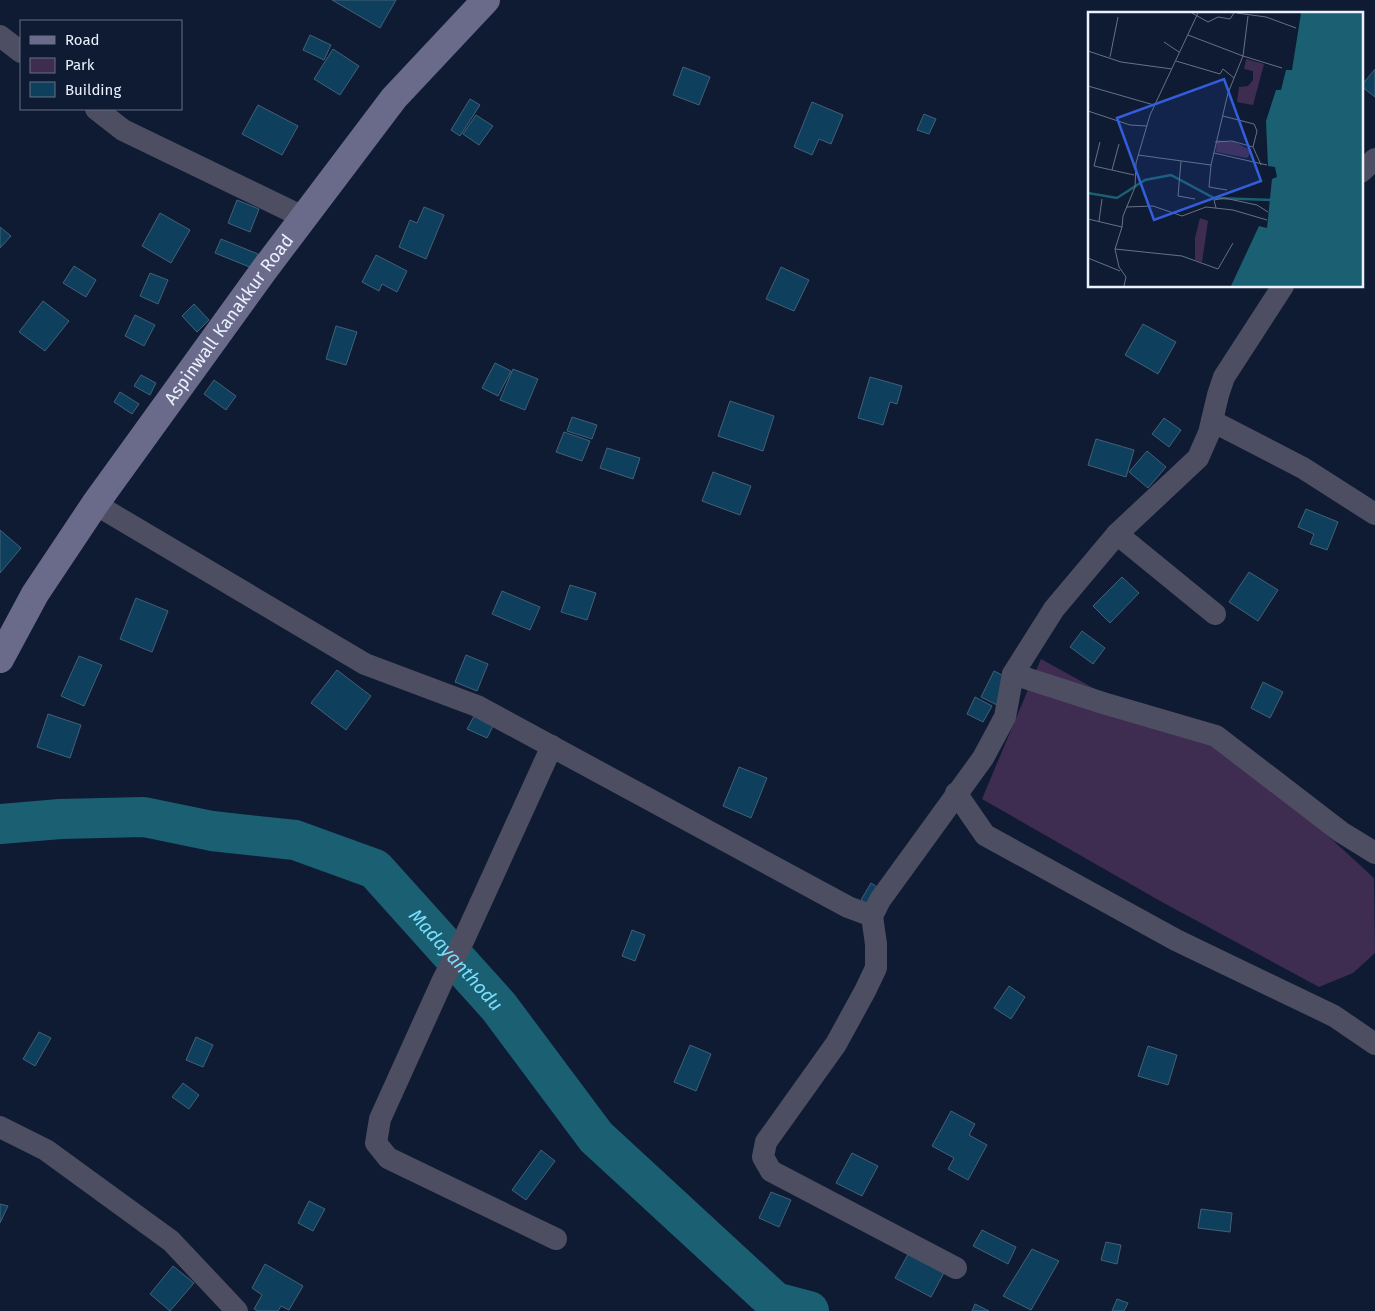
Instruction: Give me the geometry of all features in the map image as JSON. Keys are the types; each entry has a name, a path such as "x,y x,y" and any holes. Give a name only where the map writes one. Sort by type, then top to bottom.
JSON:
{"main road":[{"name":"Aspinwall Kanakkur Road","path":"0,659 35,594 95,504 264,270 394,98 479,2"}],"street":[{"path":"0,36 20,51"},
{"path":"97,110 123,130 305,218"},
{"path":"1362,171 1375,159"},
{"path":"956,1268 771,1171 763,1157 766,1142 836,1044 865,991 876,968 876,944 872,916 880,900 983,758 1005,717 1013,674 1054,609 1117,534 1198,458 1209,433 1224,377 1282,288"},
{"path":"1212,421 1303,468 1375,514"},
{"path":"95,504 365,664 477,706 848,907 872,916"},
{"path":"1117,534 1215,614"},
{"path":"1013,674 1216,736 1341,832 1375,853"},
{"path":"552,746 380,1119 376,1143 388,1158 556,1240"},
{"path":"956,793 986,835 1176,940 1334,1016 1375,1044"},
{"path":"0,1127 46,1150 171,1241 237,1311"}],"green space":[{"path":"1041,659 1142,715 1242,757 1374,878 1375,953 1353,973 1319,987 1162,902 982,799"}],"building":[{"path":"332,0 396,0 380,28"},
{"path":"310,35 331,45 324,60 303,50"},
{"path":"333,49 359,66 340,95 314,79"},
{"path":"683,67 710,77 699,105 673,95"},
{"path":"1375,69 1375,97 1362,85"},
{"path":"470,99 480,105 460,136 451,130"},
{"path":"812,102 843,115 831,144 819,139 812,155 794,147"},
{"path":"258,105 298,126 282,155 242,134"},
{"path":"924,114 936,119 929,134 917,130"},
{"path":"476,115 493,126 479,145 463,134"},
{"path":"237,200 259,209 250,232 228,223"},
{"path":"424,207 444,215 426,259 399,247 410,220 417,223"},
{"path":"160,213 190,230 171,263 142,246"},
{"path":"0,227 11,236 0,248"},
{"path":"221,239 258,254 252,268 215,253"},
{"path":"376,255 407,271 397,292 382,284 379,291 362,282"},
{"path":"74,266 96,280 86,297 63,283"},
{"path":"781,267 809,280 794,311 766,299"},
{"path":"150,273 168,280 158,304 140,296"},
{"path":"43,301 69,321 45,351 19,332"},
{"path":"194,304 209,320 197,332 182,316"},
{"path":"135,315 155,325 144,346 125,336"},
{"path":"1143,324 1176,342 1158,374 1125,355"},
{"path":"336,326 357,332 346,365 326,359"},
{"path":"495,363 511,371 498,396 482,388"},
{"path":"513,369 538,379 525,410 500,400"},
{"path":"141,375 156,383 150,395 134,386"},
{"path":"870,377 902,386 897,404 890,402 883,425 858,418"},
{"path":"214,380 236,396 226,410 204,394"},
{"path":"120,392 139,404 132,414 114,402"},
{"path":"730,401 774,416 763,451 718,436"},
{"path":"572,417 597,425 592,439 567,431"},
{"path":"1164,418 1181,430 1169,447 1152,434"},
{"path":"564,432 590,441 582,461 556,452"},
{"path":"1096,439 1134,450 1126,477 1088,465"},
{"path":"607,448 640,458 633,479 600,468"},
{"path":"1147,451 1166,467 1148,488 1129,472"},
{"path":"713,472 751,486 740,515 702,501"},
{"path":"1306,509 1338,522 1327,550 1310,544 1314,534 1298,527"},
{"path":"0,530 21,548 0,573"},
{"path":"1249,572 1278,590 1258,621 1229,602"},
{"path":"1122,577 1139,593 1110,623 1093,606"},
{"path":"570,585 596,593 587,620 561,612"},
{"path":"502,591 540,607 530,630 492,614"},
{"path":"136,598 168,611 152,652 120,639"},
{"path":"1082,631 1105,648 1093,664 1070,647"},
{"path":"466,655 488,664 477,691 455,682"},
{"path":"79,656 102,665 84,706 61,696"},
{"path":"337,670 371,696 346,730 311,703"},
{"path":"994,671 1012,680 999,706 981,697"},
{"path":"1263,682 1283,692 1270,718 1251,708"},
{"path":"975,697 992,706 983,722 967,714"},
{"path":"477,711 496,720 487,738 467,729"},
{"path":"48,714 81,725 70,758 37,747"},
{"path":"739,767 767,778 751,818 723,806"},
{"path":"871,883 882,890 872,907 861,900"},
{"path":"632,930 645,935 635,961 622,956"},
{"path":"1009,986 1025,997 1011,1019 994,1008"},
{"path":"39,1032 51,1038 35,1066 23,1059"},
{"path":"196,1037 213,1045 203,1067 186,1060"},
{"path":"690,1045 711,1054 696,1091 674,1082"},
{"path":"1148,1046 1177,1055 1168,1085 1138,1076"},
{"path":"183,1083 199,1095 189,1109 172,1097"},
{"path":"951,1111 975,1124 969,1135 987,1145 968,1180 948,1169 954,1158 932,1146"},
{"path":"541,1150 555,1161 526,1200 512,1190"},
{"path":"852,1153 878,1166 862,1196 836,1183"},
{"path":"771,1192 791,1200 779,1227 759,1218"},
{"path":"309,1201 325,1209 313,1231 298,1223"},
{"path":"0,1204 8,1206 0,1223"},
{"path":"1201,1209 1232,1213 1230,1232 1198,1228"},
{"path":"982,1230 1016,1247 1008,1264 973,1246"},
{"path":"1106,1242 1121,1245 1117,1264 1101,1260"},
{"path":"911,1249 946,1269 931,1297 895,1278"},
{"path":"1032,1249 1059,1261 1031,1310 1003,1296"},
{"path":"265,1264 303,1286 289,1310 281,1306 278,1311 258,1311 254,1309 262,1295 252,1288"},
{"path":"173,1266 194,1283 170,1311 150,1294"},
{"path":"1117,1299 1128,1303 1124,1311 1112,1311"},
{"path":"975,1304 989,1311 972,1311"}],"waterway":[{"name":"Madayanthodu","path":"0,824 60,819 144,817 212,831 295,840 375,869 499,1007 596,1137 775,1302 809,1311"}]}
